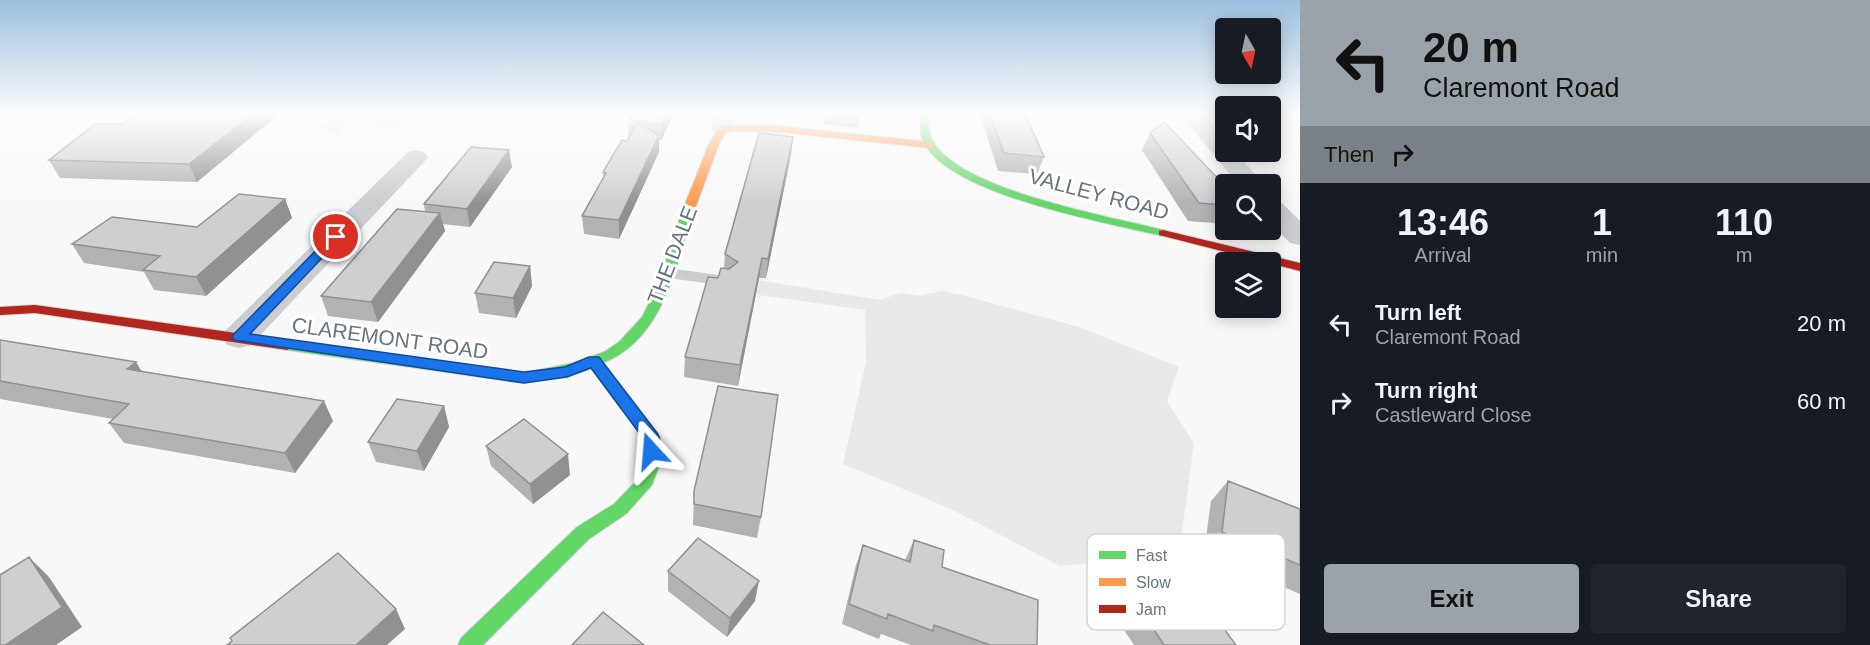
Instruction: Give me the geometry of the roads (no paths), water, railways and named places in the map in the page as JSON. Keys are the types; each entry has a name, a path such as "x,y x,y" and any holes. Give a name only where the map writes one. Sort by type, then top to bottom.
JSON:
{"street":[{"name":"THE DALE","path":"594,361 624,345 647,320 668,273 684,222 714,144"},
{"name":"THE DALE","path":"922,144 930,145"},
{"path":"1217,144 1242,174"},
{"name":"VALLEY ROAD","path":"930,145 956,167 977,179 1029,199 1300,267"},
{"path":"239,337 415,166"},
{"path":"1281,217 1300,237"},
{"name":"CLAREMONT ROAD","path":"0,311 35,309 524,378 567,372 594,361"},
{"path":"468,645 575,540 620,509 643,485 651,466 652,437 594,361"}],"lane":[{"path":"668,273 726,281"}]}
